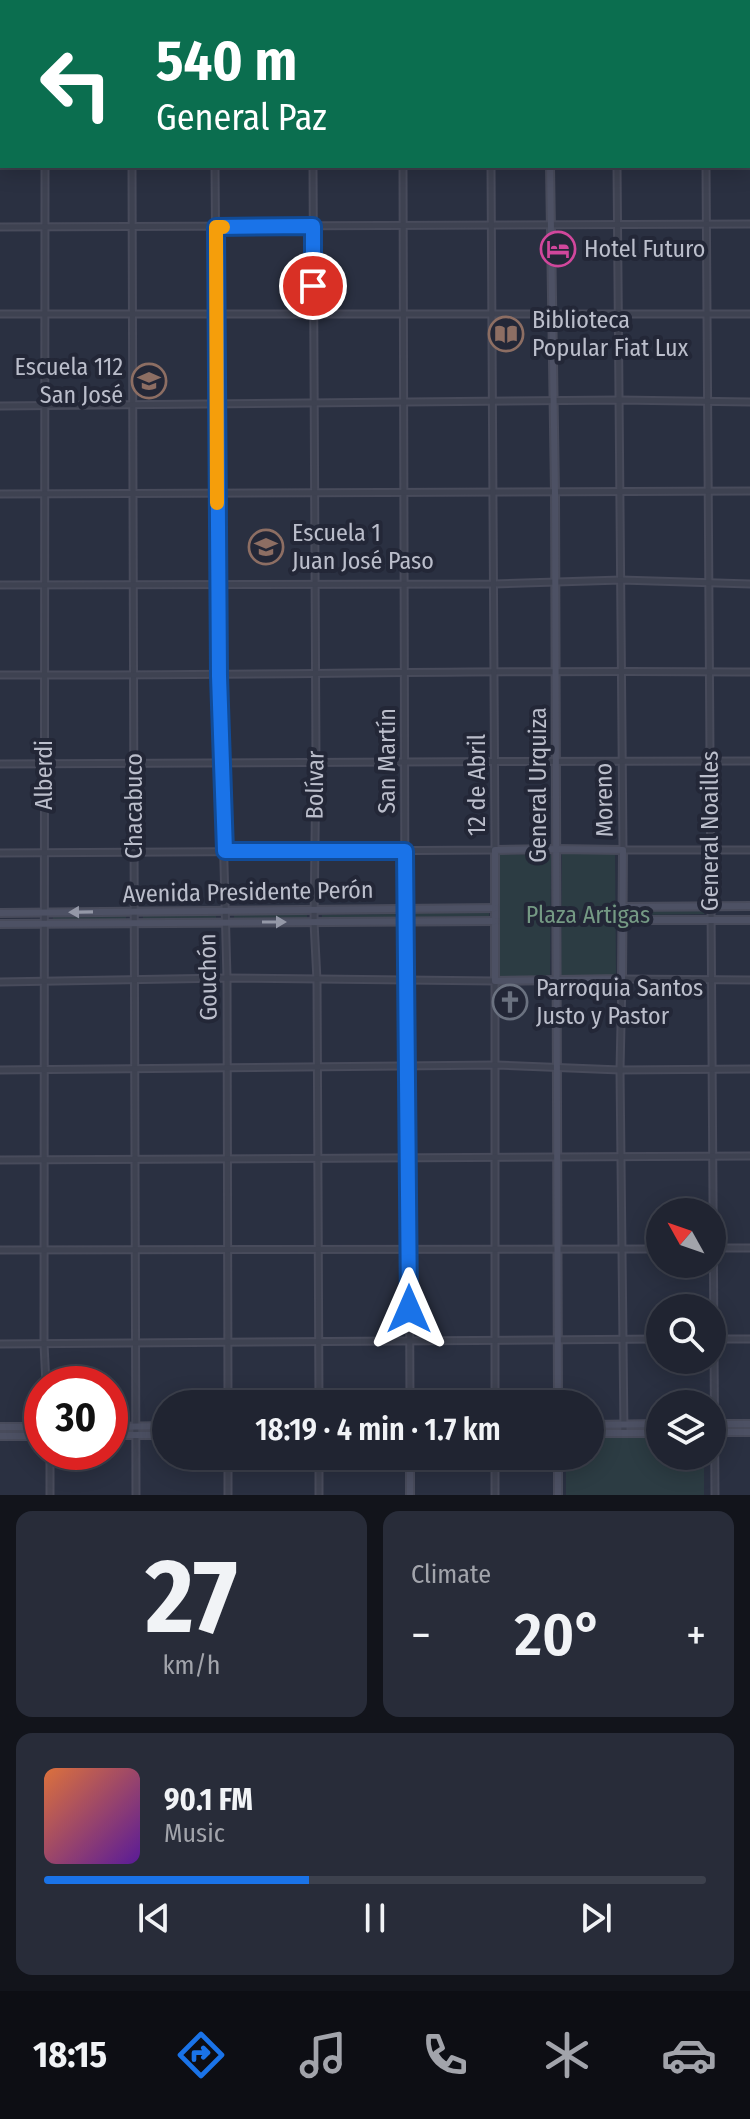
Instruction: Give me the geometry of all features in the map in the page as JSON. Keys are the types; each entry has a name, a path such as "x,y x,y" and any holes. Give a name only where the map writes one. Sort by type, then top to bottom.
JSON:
{"main road":[{"name":"General Urquiza","path":"550,168 557,761 558,1390"},
{"path":"495,850 623,850"},
{"name":"12 de Abril","path":"495,850 495,981"},
{"name":"Moreno","path":"622,979 623,850"},
{"path":"623,907 750,906"},
{"name":"Avenida Presidente Perón","path":"0,913 495,908"},
{"path":"622,920 750,920"},
{"name":"Avenida Presidente Perón","path":"0,924 495,921"},
{"path":"495,981 622,979"},
{"path":"726,1427 750,1424"},
{"path":"128,1427 152,1426"},
{"path":"604,1431 646,1426"},
{"path":"0,1427 24,1427"},
{"path":"604,1427 646,1431"},
{"path":"726,1429 750,1432"},
{"path":"128,1435 152,1435"},
{"path":"0,1436 24,1436"},
{"path":"410,1470 410,1495"},
{"path":"558,1470 558,1495"}],"street":[{"name":"Alberdi","path":"45,168 45,1366"},
{"name":"Chacabuco","path":"132,168 136,1495"},
{"name":"Gouchón","path":"215,168 219,676 227,978 228,1390"},
{"name":"Bolívar","path":"313,168 314,922 317,980 319,1390"},
{"name":"San Martín","path":"403,168 410,1390"},
{"name":"12 de Abril","path":"491,168 495,850"},
{"name":"Moreno","path":"617,168 623,850"},
{"name":"General Noailles","path":"706,168 712,1198"},
{"path":"0,227 750,224"},
{"path":"0,314 750,314"},
{"path":"0,406 620,400 750,402"},
{"path":"0,494 750,491"},
{"path":"0,585 494,584 621,580 750,584"},
{"path":"0,675 219,676 622,669 750,672"},
{"path":"0,764 222,760 404,763 750,761"},
{"path":"0,853 495,850"},
{"path":"623,850 750,850"},
{"path":"0,982 227,978 495,981"},
{"path":"622,979 750,980"},
{"name":"Moreno","path":"622,979 620,1156 624,1429"},
{"name":"12 de Abril","path":"495,981 495,1390"},
{"path":"0,1070 496,1065 620,1070 750,1069"},
{"path":"0,1160 750,1156"},
{"path":"726,1248 750,1248"},
{"path":"0,1250 646,1249"},
{"path":"0,1344 646,1339"},
{"path":"726,1339 750,1339"},
{"path":"50,1470 50,1495"},
{"path":"228,1470 228,1495"},
{"path":"319,1470 319,1495"},
{"path":"495,1470 495,1495"},
{"name":"General Noailles","path":"714,1470 715,1495"}],"green space":[{"name":"Plaza Artigas","path":"615,853 616,976 561,976 562,854"},
{"path":"498,854 551,855 550,978 500,977"},
{"path":"630,911 704,911 704,914 630,915"},
{"path":"415,913 489,913 489,916 415,917"},
{"path":"307,914 307,918 234,918 234,915"},
{"path":"395,914 395,918 322,918 322,915"},
{"path":"216,915 216,919 143,919 143,916"},
{"path":"53,916 126,916 126,919 53,919"},
{"path":"604,1437 646,1437 646,1470 704,1470 704,1495 566,1495 566,1470 604,1470"}],"slow traffic":[{"path":"217,503 216,227 223,227"}],"place":[{"name":"Hotel Futuro","path":"558,249"},
{"name":"Biblioteca Popular Fiat Lux","path":"506,334"},
{"name":"Escuela 112 San José","path":"149,381"},
{"name":"Escuela 1 Juan José Paso","path":"266,547"},
{"name":"Parroquia Santos Justo y Pastor","path":"510,1002"}],"route":[{"path":"313,286 313,226 216,227 219,676 225,851 405,851 409,1309"}]}
